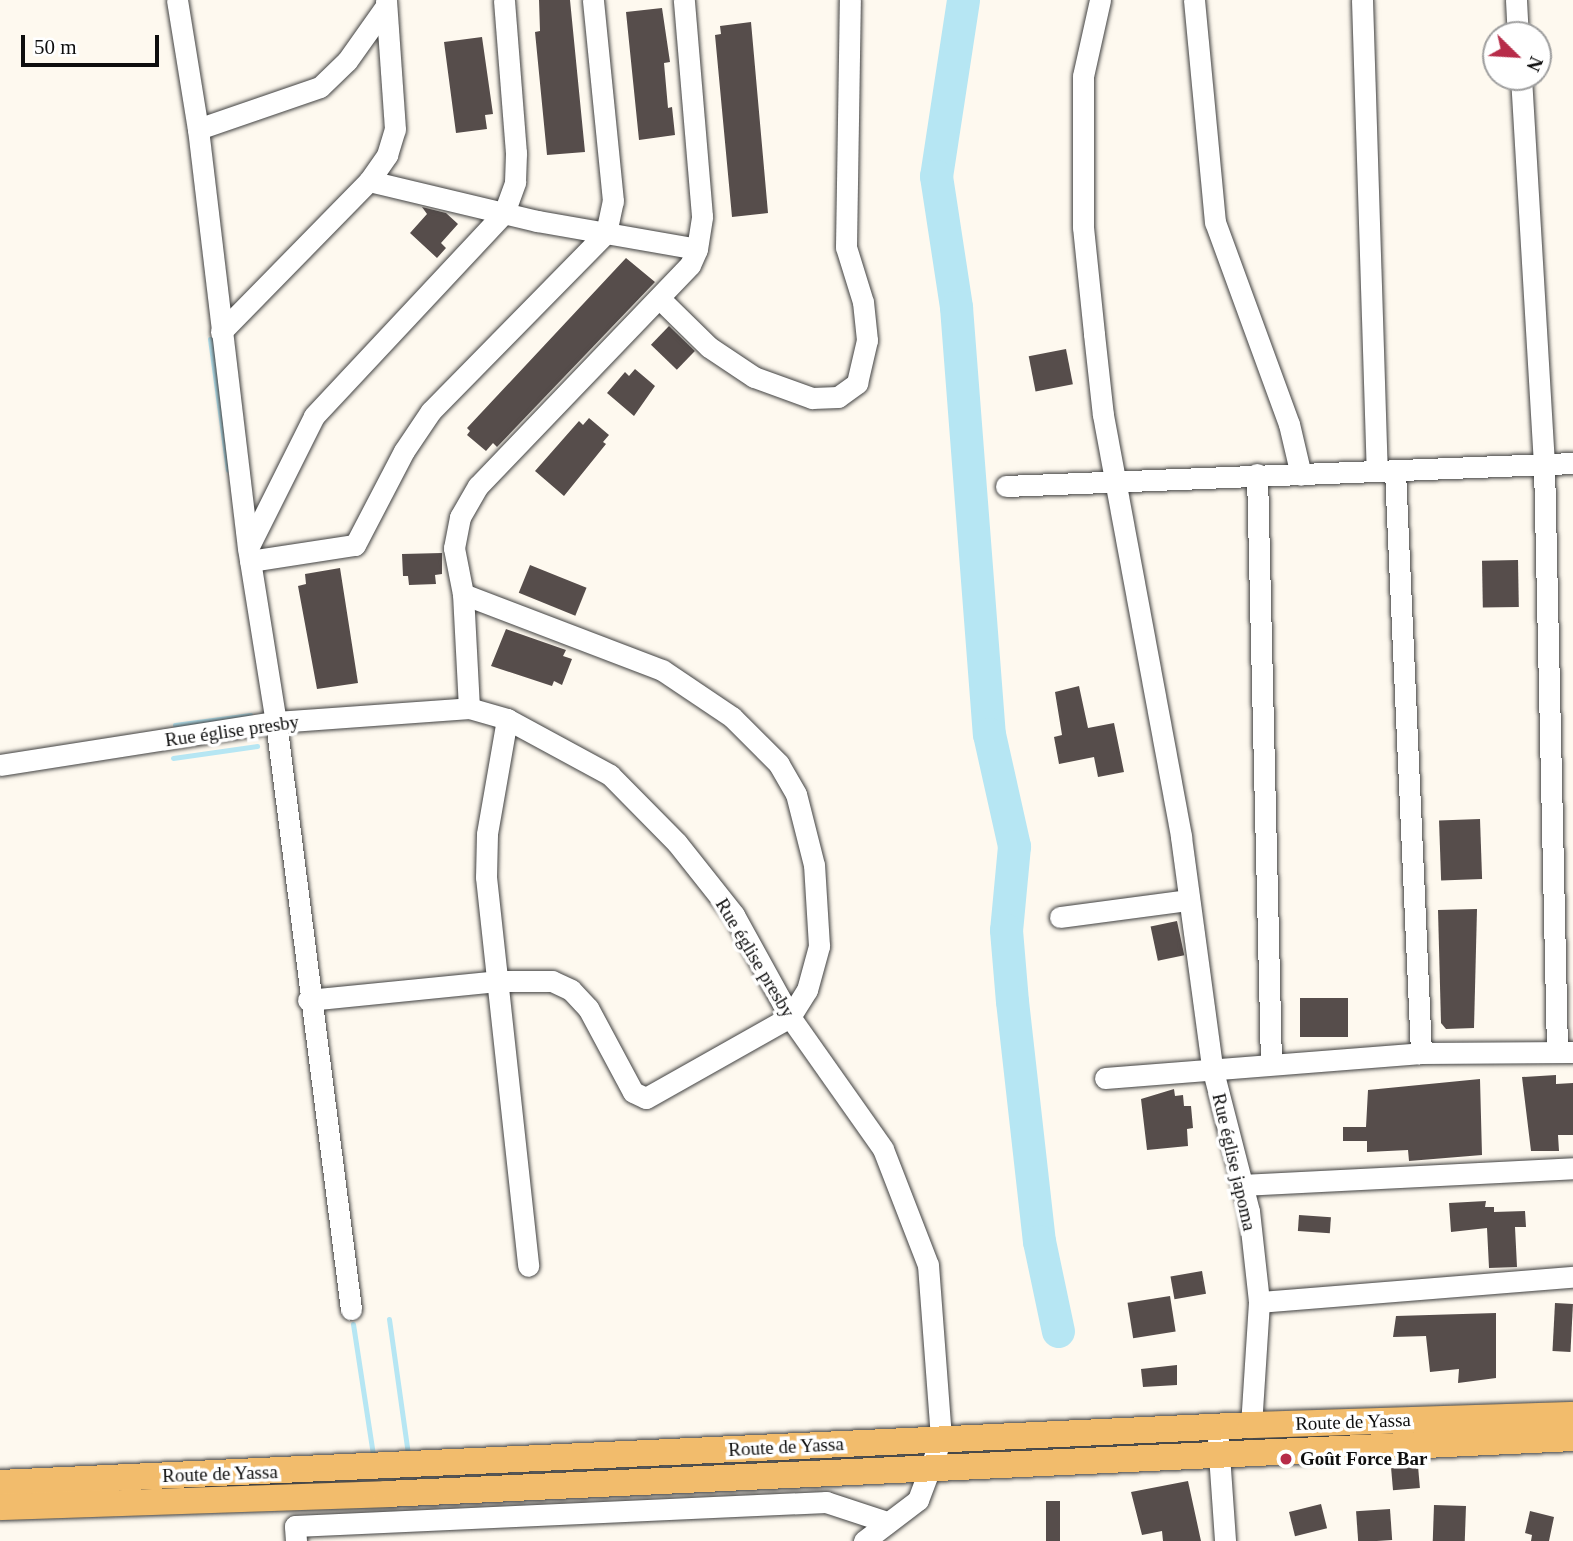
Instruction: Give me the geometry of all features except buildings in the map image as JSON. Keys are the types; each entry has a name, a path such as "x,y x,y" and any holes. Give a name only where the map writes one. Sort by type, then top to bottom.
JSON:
{"main road":[{"name":"Route de Yassa","path":"0,1507 386,1494 932,1469 1218,1440 1251,1424 1573,1415"},
{"name":"Route de Yassa","path":"0,1483 941,1439 1573,1438"},
{"path":"384,1467 386,1494"}],"street":[{"path":"177,0 198,129 249,555 276,723 308,1000 351,1308"},
{"path":"249,555 314,415 504,213 515,182 516,153 504,0"},
{"path":"249,555 355,545 404,451 430,411 606,233 613,201 593,0"},
{"path":"469,708 463,594 454,548 460,516 478,486 690,265 697,249 702,216 684,0"},
{"path":"659,298 709,347 754,377 812,398 838,397 858,383 867,340 863,302 846,247 850,0"},
{"name":"Rue église japoma","path":"1100,0 1083,76 1083,227 1103,415 1181,837 1212,1067 1250,1211 1259,1302 1251,1424"},
{"path":"1194,0 1215,222 1289,424 1300,475"},
{"path":"1362,0 1386,471 1421,1053"},
{"path":"1516,0 1517,21"},
{"path":"198,129 320,87 347,61 386,3"},
{"path":"221,332 369,181 387,155 395,129 386,3"},
{"path":"1105,1078 1212,1067 1421,1053 1565,1052 1544,464 1522,91"},
{"path":"369,181 504,213 697,249"},
{"path":"1006,486 1573,463"},
{"path":"1257,474 1270,1064"},
{"path":"308,1000 497,981 552,981 571,990 588,1008 633,1093 646,1098 790,1017 807,990 819,947 814,865 796,794 779,764 732,717 662,670 463,594"},
{"name":"Rue église presby","path":"0,765 276,723 469,708 507,719 610,775 677,843 734,915 790,1017 883,1149 928,1265 941,1439"},
{"path":"507,719 486,855 528,1266"},
{"path":"1060,917 1188,900"},
{"path":"1242,1185 1573,1168"},
{"path":"1259,1302 1573,1277"},
{"path":"864,1541 918,1500 932,1469 941,1439"},
{"path":"1218,1440 1225,1541"},
{"path":"296,1541 295,1526 826,1503 887,1522"}],"waterway":[{"path":"963,0 936,176 956,307 989,734 1014,846 1006,930 1012,1001 1039,1241 1058,1331"},
{"path":"210,339 228,470"},
{"path":"175,725 250,715"},
{"path":"173,758 257,746"},
{"path":"389,1319 408,1454"},
{"path":"353,1324 373,1454"}],"place":[{"name":"Goût Force Bar","path":"1286,1459"}]}
